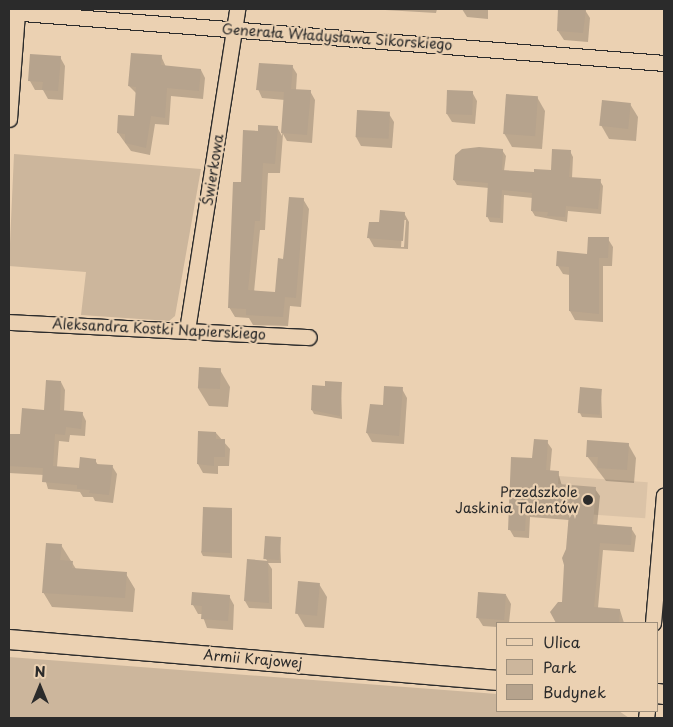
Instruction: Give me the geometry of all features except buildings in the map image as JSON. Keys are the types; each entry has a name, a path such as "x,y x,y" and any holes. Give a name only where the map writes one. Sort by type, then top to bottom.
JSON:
{"street":[{"name":"Świerkowa","path":"187,330 236,30 237,9"},
{"name":"Generała Władysława Sikorskiego","path":"13,12 664,63"},
{"path":"9,119 13,12"},
{"name":"Aleksandra Kostki Napierskiego","path":"9,322 309,337"},
{"path":"653,622 664,516 664,495"},
{"name":"Armii Krajowej","path":"9,639 496,680"}],"shaded area":[{"name":"Przedszkole Jaskinia Talentów","path":"530,474 648,482 645,518 527,510"}],"green space":[{"path":"14,154 201,169 175,316 169,321 81,315 86,272 9,266"},
{"path":"9,657 496,694 496,712 620,712 629,718 9,718"}],"place":[{"name":"Przedszkole Jaskinia Talentów","path":"588,500"}]}
